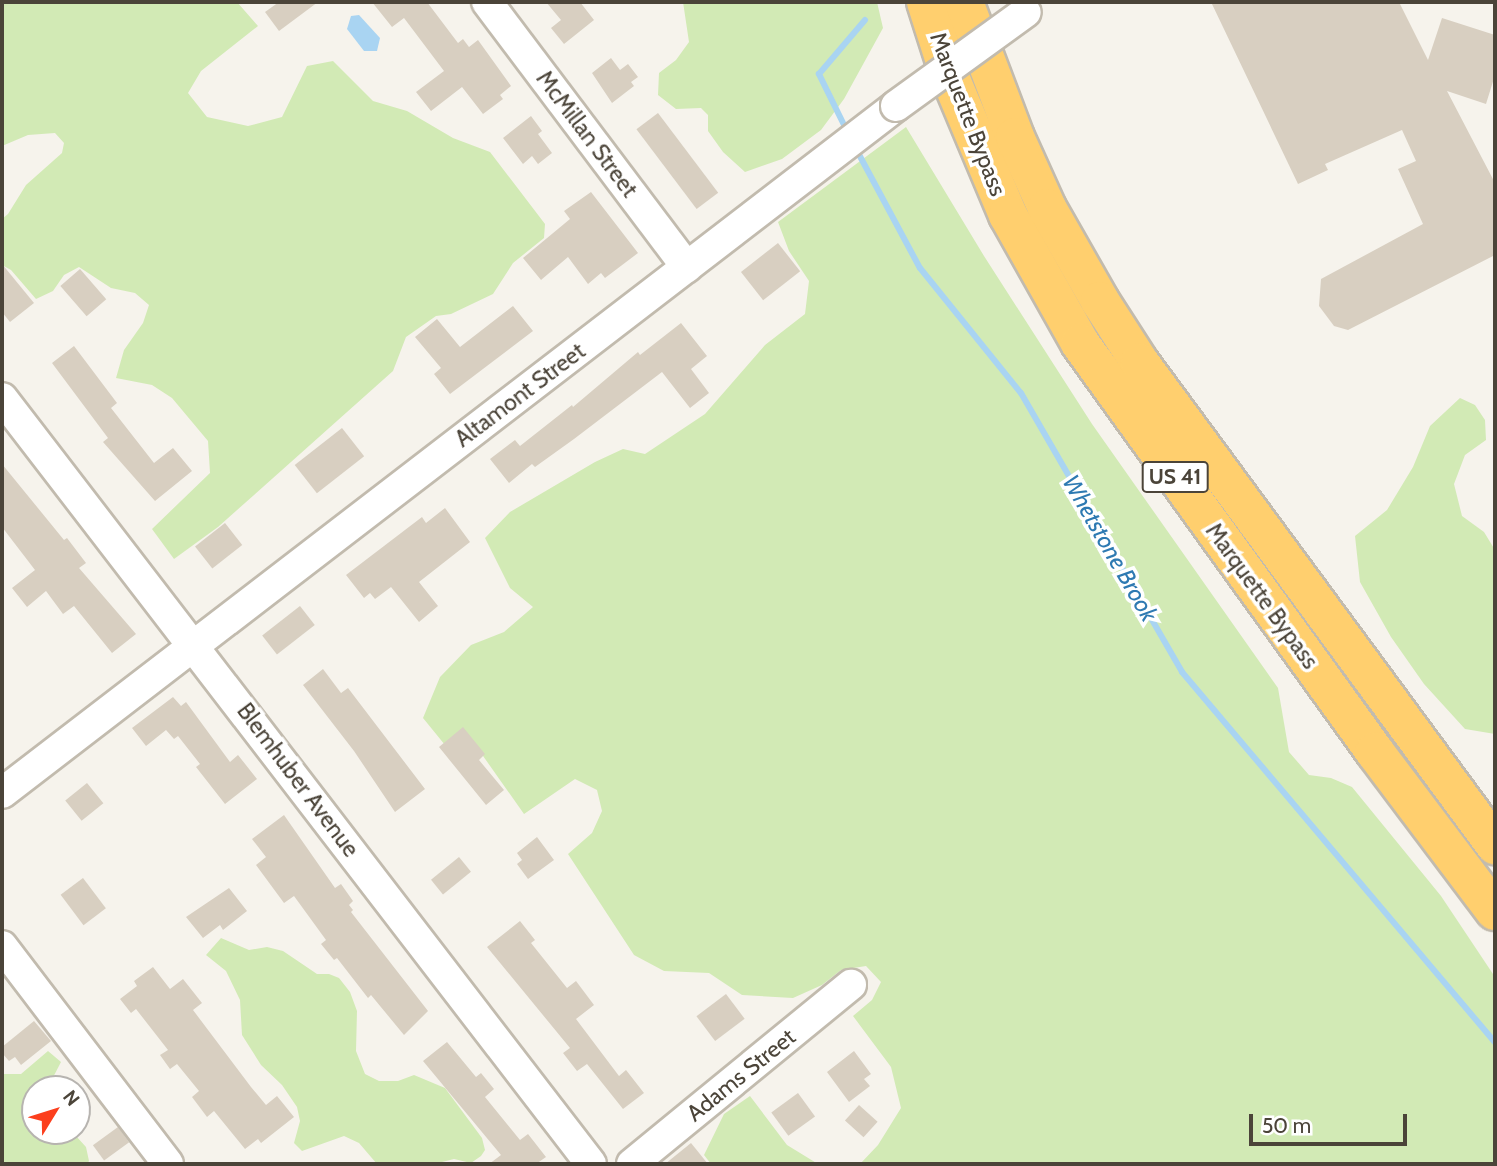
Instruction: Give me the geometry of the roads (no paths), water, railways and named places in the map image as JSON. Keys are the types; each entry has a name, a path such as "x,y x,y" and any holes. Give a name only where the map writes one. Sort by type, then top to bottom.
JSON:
{"highway":[{"name":"Marquette Bypass","path":"926,2 950,77 1008,215 1080,343 1375,752 1495,911"},
{"name":"Marquette Bypass","path":"964,2 1015,138 1047,208 1100,301 1140,363 1495,845"}],"street":[{"name":"McMillan Street","path":"487,2 687,267"},
{"name":"Altamont Street","path":"2,793 896,106 1034,7"},
{"name":"Blemhuber Avenue","path":"2,398 592,1164"},
{"path":"2,946 168,1164"},
{"name":"Adams Street","path":"632,1164 851,985"}],"water":[{"path":"359,15 380,38 377,51 364,51 347,29 351,16"}],"waterway":[{"name":"Whetstone Brook","path":"847,131 819,74 865,20"},
{"name":"Whetstone Brook","path":"855,147 920,268 1021,393 1182,672 1495,1043"}]}
